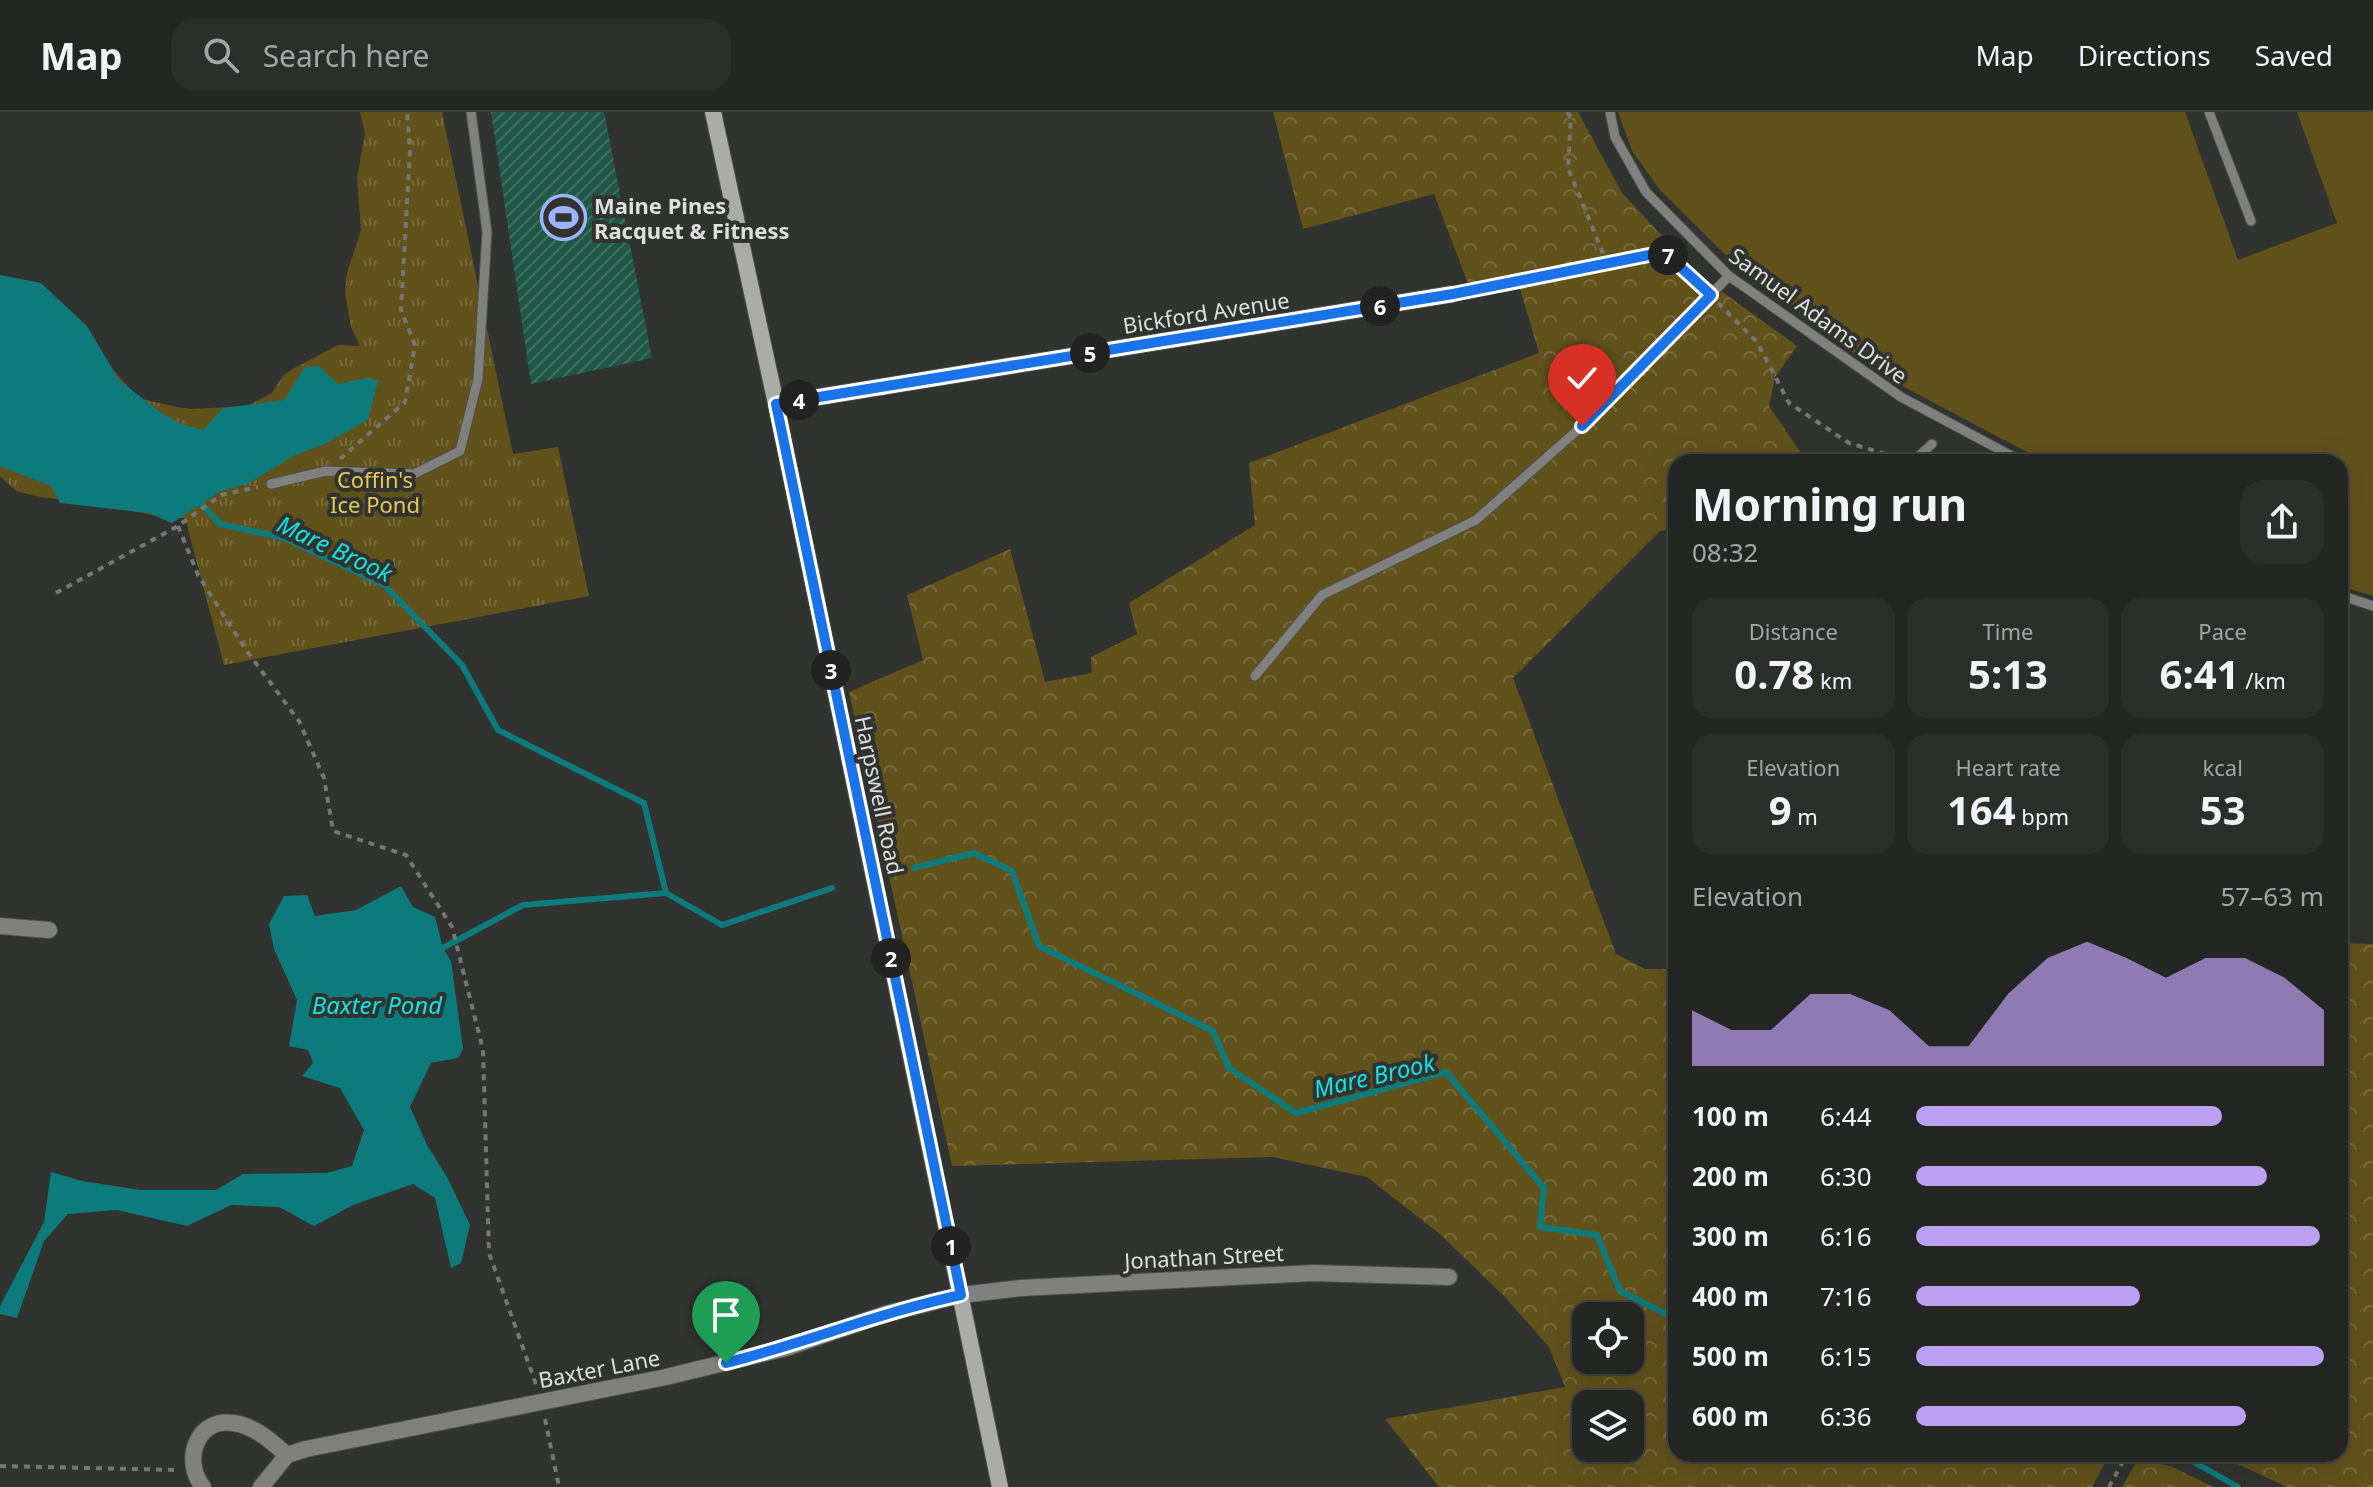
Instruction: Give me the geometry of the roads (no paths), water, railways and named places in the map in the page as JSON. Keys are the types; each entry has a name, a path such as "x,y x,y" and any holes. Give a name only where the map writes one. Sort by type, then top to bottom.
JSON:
{"main road":[{"name":"Harpswell Road","path":"713,112 1000,1487"}],"street":[{"name":"Bickford Avenue","path":"776,404 1453,294"},
{"path":"0,926 49,930"},
{"name":"Jonathan Street","path":"961,1295 1021,1288 1268,1275 1449,1277"},
{"name":"Baxter Lane","path":"287,1455 666,1377 786,1348 885,1314 961,1295"},
{"path":"203,1487 193,1470 192,1450 203,1433 216,1423 233,1422 266,1437 287,1455 261,1487"}],"lane":[{"path":"271,484 326,471 414,474 460,451 478,379 487,232 471,112"},
{"name":"Samuel Adams Drive","path":"1610,112 1615,137 1646,192 1729,276 1901,397 2008,454"},
{"path":"2209,112 2251,221"},
{"path":"1255,676 1322,595 1476,520 1582,426 1729,276"},
{"path":"1920,454 1932,444"},
{"path":"2348,598 2373,606"}],"water":[{"name":"Coffin's Ice Pond","path":"0,275 41,283 87,326 119,380 181,424 203,430 223,408 284,400 305,367 319,366 338,384 367,378 378,380 368,420 323,445 295,455 249,483 221,491 172,523 149,513 60,503 51,486 0,466"},
{"name":"Baxter Pond","path":"401,886 413,907 435,917 443,948 451,961 463,1049 458,1058 431,1063 410,1107 470,1225 461,1263 451,1268 435,1198 413,1184 353,1205 314,1226 279,1207 231,1205 187,1226 117,1210 68,1214 44,1241 17,1318 0,1314 0,1306 44,1222 51,1172 82,1181 141,1190 216,1190 243,1174 327,1173 352,1166 364,1130 340,1088 302,1076 313,1063 308,1050 289,1046 297,1000 274,949 269,924 284,896 307,895 315,916 356,910"}],"waterway":[{"name":"Mare Brook","path":"196,498 220,524 284,538 384,585 462,665 498,730 644,803 666,893 722,925 832,888"},
{"name":"Mare Brook","path":"914,868 974,853 1012,871 1039,946 1213,1031 1229,1068 1296,1113 1446,1072 1544,1188 1540,1227 1597,1235 1620,1291 1668,1315"},
{"path":"437,951 523,905 666,893"},
{"name":"Mare Brook","path":"2194,1462 2238,1487"}],"place":[{"name":"Maine Pines Racquet & Fitness","path":"563,218"}]}
